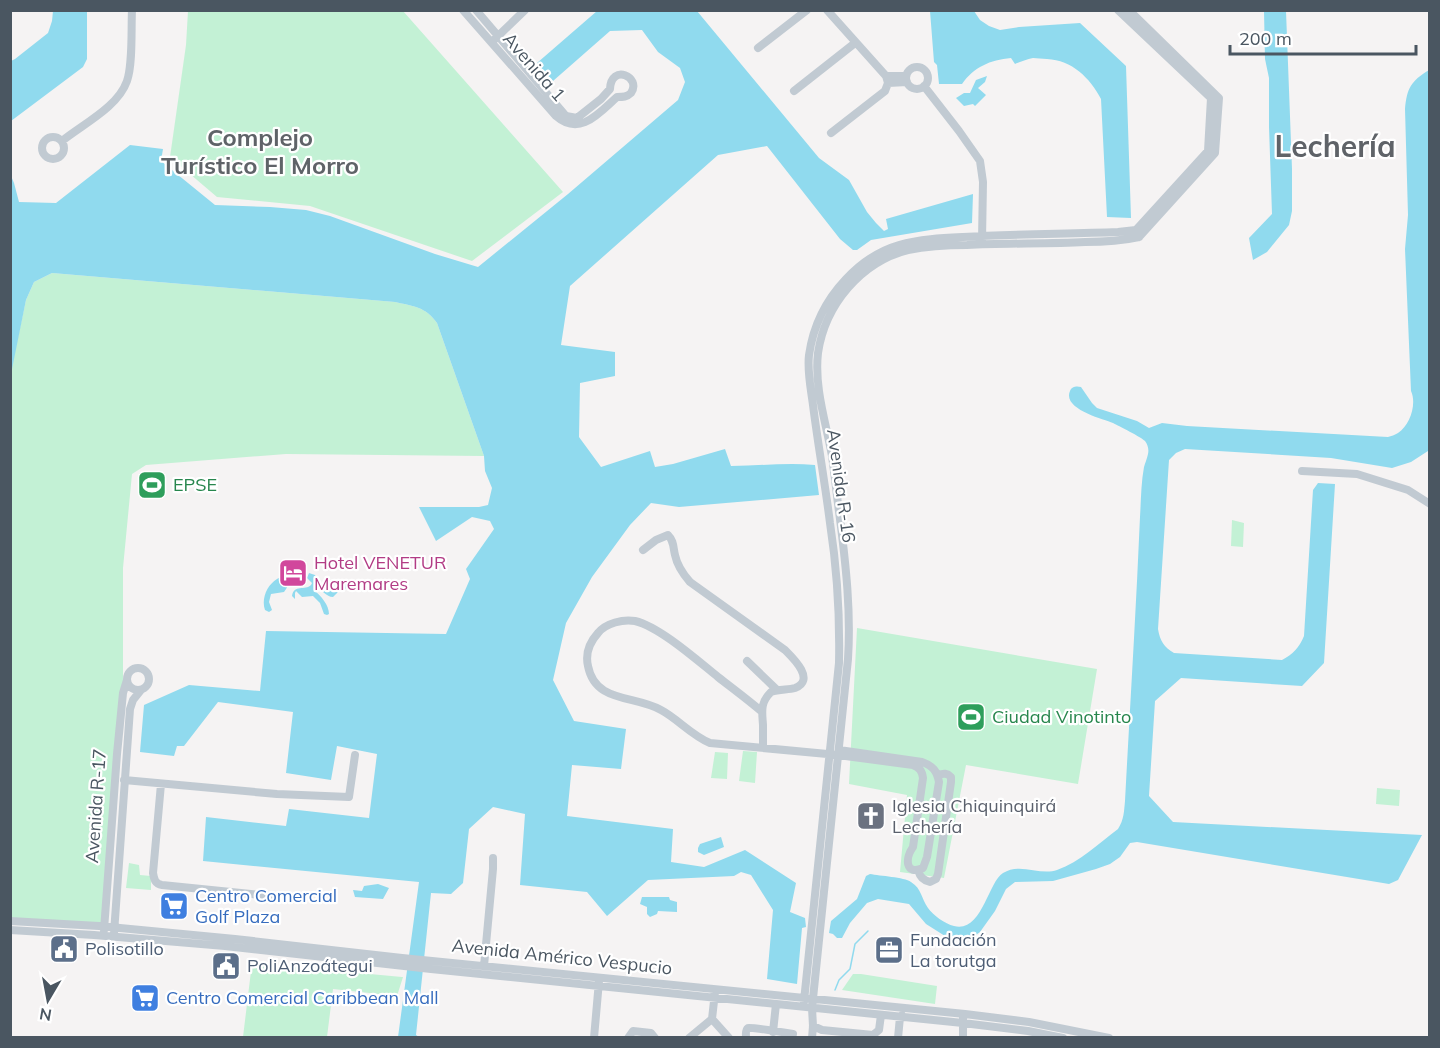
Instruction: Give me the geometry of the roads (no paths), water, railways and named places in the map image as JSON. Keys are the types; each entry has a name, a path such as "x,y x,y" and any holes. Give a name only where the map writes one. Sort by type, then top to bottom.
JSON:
{"street":[{"path":"62,141 110,104 127,82 130,70 132,10"},
{"name":"Avenida 1","path":"463,10 490,42 529,80 560,109 566,116 577,118 583,114 610,88 610,82 619,74 631,78 633,90 629,95 617,97 588,121 581,124 563,122 529,80 499,36 476,10"},
{"path":"490,42 525,10"},
{"path":"758,48 807,10"},
{"path":"827,10 887,80"},
{"path":"1118,10 1150,35"},
{"path":"1129,10 1150,35"},
{"name":"Avenida R-16","path":"812,1038 813,1026 808,1003 830,796 848,659 849,608 832,457 813,369 828,318 844,292 867,270 889,256 908,250 982,240 1050,244 1102,242 1137,234 1215,153 1219,98 1150,35"},
{"path":"794,91 855,43"},
{"path":"913,68 922,68 926,72 927,81 920,88 913,87 907,79 909,71 913,68"},
{"path":"887,80 907,79"},
{"path":"831,133 885,91 887,80"},
{"path":"924,86 960,131 980,161 983,182 982,240"},
{"path":"610,88 617,97"},
{"path":"1302,471 1357,474 1408,490 1430,504"},
{"path":"644,550 656,540 668,535 672,539 675,556 683,574 690,582 785,650 799,664 803,675 800,685 792,689 771,692 761,711 763,747"},
{"path":"761,711 659,632 634,621 611,623 597,633 588,649 586,658 592,680 597,686 621,698 649,704 710,742 836,753 922,762 930,765 935,769 939,782 927,857 923,868 913,870 907,863 907,858 913,847 923,772 913,765 836,753"},
{"path":"747,661 777,690"},
{"path":"132,669 145,670 149,676 147,686 141,690 130,687 127,680 132,669"},
{"name":"Avenida R-17","path":"114,932 124,780 125,709 123,693 127,680"},
{"name":"Avenida R-17","path":"104,931 125,709 141,690"},
{"path":"124,780 277,794 349,797 355,755"},
{"path":"918,870 924,880 930,882 936,879 938,873 951,777 943,773 938,775"},
{"path":"161,784 154,881 158,885 272,896"},
{"path":"484,966 493,858"},
{"name":"Avenida Américo Vespucio","path":"10,921 235,947 808,1003 907,1009 1063,1038"},
{"name":"Avenida Américo Vespucio","path":"10,930 104,931"},
{"name":"Avenida Américo Vespucio","path":"431,965 484,966 599,981"},
{"path":"594,1038 599,981"},
{"path":"689,1038 712,1019 715,993"},
{"name":"Avenida Américo Vespucio","path":"715,993 776,1004 808,1003 900,1017 1029,1022 1103,1037"},
{"path":"773,1032 776,1004"},
{"path":"898,1038 900,1017 907,1009"},
{"path":"813,1026 822,1030 873,1035 879,1030 881,1015"},
{"path":"963,1018 963,1038"},
{"path":"712,1019 729,1038"},
{"path":"746,1038 746,1031 752,1027 793,1034"},
{"path":"628,1038 633,1031 651,1033 655,1038"}],"water":[{"path":"53,11 87,11 87,59 83,67 11,121 11,61 48,33"},
{"path":"597,11 697,11 819,158 849,180 867,212 884,231 888,229 886,219 973,194 972,223 871,240 857,250 853,250 840,239 767,146 718,155 570,286 561,345 615,352 615,376 580,383 579,437 601,467 650,451 655,467 725,449 731,466 815,465 819,495 679,507 651,503 630,525 592,577 566,623 553,680 574,721 626,729 621,769 572,765 567,816 673,829 671,862 704,867 745,850 796,883 790,912 805,918 806,927 802,928 797,984 767,979 773,910 751,875 741,872 734,876 648,880 607,916 587,892 520,885 525,814 493,807 469,829 463,883 451,894 431,893 416,1035 419,1037 398,1037 419,882 203,861 206,817 286,826 289,809 369,818 377,754 337,746 331,780 286,773 293,712 218,702 184,746 177,746 174,756 140,752 144,705 189,685 260,691 266,631 446,634 470,579 466,569 494,529 490,521 472,517 436,541 419,507 488,505 492,488 485,471 484,456 437,323 424,310 395,302 52,273 34,282 26,300 11,374 11,176 19,202 56,203 130,145 163,149 161,161 215,205 306,210 330,216 478,267 678,100 685,82 680,68 658,52 642,30 610,31 553,81 537,63"},
{"path":"930,11 974,11 980,20 1000,30 1080,23 1126,66 1131,218 1107,217 1101,99 1086,77 1056,60 1033,58 1015,64 1011,58 983,65 962,84 939,84 937,65 934,62"},
{"path":"1264,11 1286,11 1292,211 1289,225 1267,252 1253,260 1249,238 1272,214 1269,78 1265,59"},
{"path":"1429,70 1428,451 1411,462 1392,468 1331,458 1185,449 1176,453 1169,460 1158,629 1163,643 1174,653 1282,660 1295,650 1304,636 1313,490 1318,483 1335,484 1324,663 1302,686 1181,678 1155,701 1149,796 1173,822 1422,835 1398,880 1389,884 1137,842 1130,843 1120,857 1110,864 1096,869 1053,881 1015,882 1006,889 995,911 980,932 973,937 960,940 945,936 926,924 909,904 878,899 867,903 850,923 842,938 829,933 831,921 857,899 866,876 870,874 908,880 917,888 928,908 936,916 951,925 964,926 978,915 993,886 1003,873 1016,869 1050,871 1065,867 1120,826 1125,801 1142,486 1148,449 1145,441 1139,437 1077,408 1069,397 1072,388 1081,387 1097,408 1137,421 1149,428 1162,423 1388,437 1398,433 1406,425 1413,408 1413,396 1405,249 1408,215 1405,109 1411,86"},
{"path":"987,76 985,82 978,88 986,95 975,106 973,104 964,106 956,98 964,93 970,93 976,80"},
{"path":"296,563 301,563 307,569 304,574 302,574 303,567 298,565 284,592 271,594 269,602 272,610 269,612 265,610 264,597 268,589 277,579 291,572"},
{"path":"309,573 315,575 320,584 328,590 342,584 348,586 333,597 314,588 326,604 329,611 327,615 324,614 320,603 313,596 302,597 296,591 295,599 292,596 295,590 311,585 312,583 307,578"},
{"path":"721,837 724,847 704,855 698,852 700,844"},
{"path":"378,884 389,888 383,899 355,897 353,890 362,891 364,886"},
{"path":"642,897 669,897 670,900 677,902 677,912 658,911 650,917 647,914 647,907 640,904"}],"waterway":[{"path":"835,990 839,980 850,969 855,944 868,931"}],"place":[{"name":"EPSE","path":"152,485"},
{"name":"Hotel VENETUR Maremares","path":"293,573"},
{"name":"Ciudad Vinotinto","path":"971,717"},
{"name":"Iglesia Chiquinquirá Lechería","path":"871,816"},
{"name":"Centro Comercial Golf Plaza","path":"174,906"},
{"name":"Polisotillo","path":"64,949"},
{"name":"Fundación La torutga","path":"889,950"},
{"name":"PoliAnzoátegui","path":"226,966"},
{"name":"Centro Comercial Caribbean Mall","path":"145,998"}],"district":[{"name":"Lechería","path":"1335,147"},
{"name":"Complejo Turístico El Morro","path":"260,152"}]}
